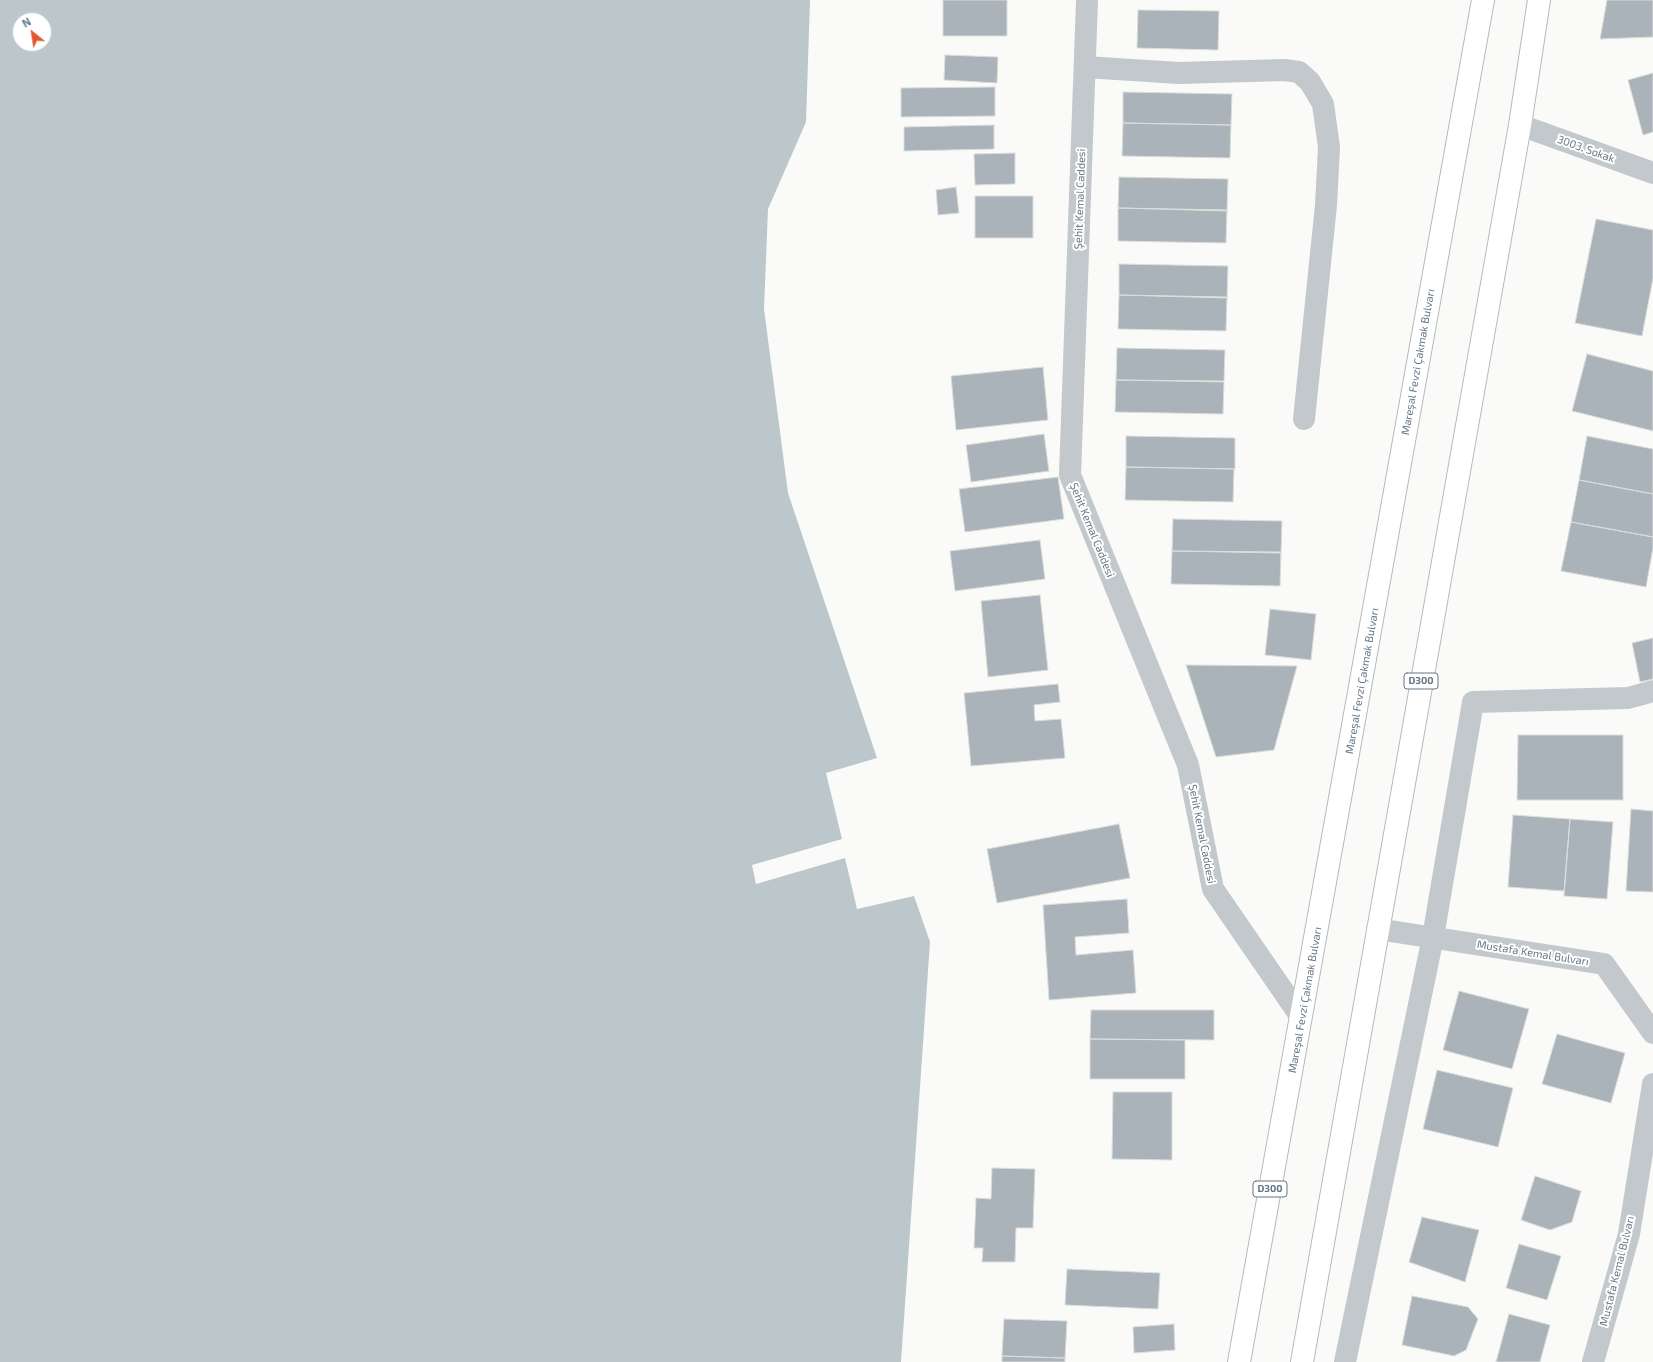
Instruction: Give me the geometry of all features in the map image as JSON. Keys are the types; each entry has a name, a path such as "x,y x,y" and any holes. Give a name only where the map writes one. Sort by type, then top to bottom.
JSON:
{"highway":[{"name":"Mareşal Fevzi Çakmak Bulvarı","path":"1239,1362 1483,0"},
{"name":"D300","path":"1302,1362 1377,929 1520,125 1539,0"}],"street":[{"name":"Şehit Kemal Caddesi","path":"1087,0 1070,475 1188,765 1213,889 1301,1017"},
{"path":"1085,67 1179,73 1284,70 1299,72 1310,82 1323,104 1329,147 1326,205 1304,419"},
{"name":"3003. Sokak","path":"1520,125 1653,172"},
{"path":"1345,1362 1433,937 1473,702 1628,698 1653,691"},
{"name":"Mustafa Kemal Bulvarı","path":"1377,929 1604,964 1653,1033"},
{"name":"Mustafa Kemal Bulvarı","path":"1593,1362 1628,1234 1653,1084"}],"shaded area":[{"path":"0,0 810,0 806,122 768,209 764,309 788,493 877,758 826,773 842,839 752,865 756,884 845,858 857,909 914,896 930,942 901,1362 0,1362"}],"building":[{"path":"943,0 1007,0 1007,36 943,36"},
{"path":"1607,0 1653,0 1653,37 1600,39"},
{"path":"1138,10 1219,11 1218,50 1137,48"},
{"path":"945,55 998,57 997,83 944,80"},
{"path":"1653,73 1653,132 1643,135 1628,80"},
{"path":"995,87 995,116 901,117 901,88"},
{"path":"1123,92 1232,94 1231,125 1123,123"},
{"path":"1123,123 1231,125 1230,158 1122,156"},
{"path":"994,125 994,149 904,151 904,127"},
{"path":"1015,153 1015,184 975,185 974,154"},
{"path":"1119,177 1228,179 1227,211 1118,208"},
{"path":"956,187 959,213 938,215 936,190"},
{"path":"975,196 1033,196 1033,238 975,238"},
{"path":"1118,208 1227,210 1226,243 1118,241"},
{"path":"1596,219 1653,230 1653,278 1642,336 1575,323"},
{"path":"1119,264 1228,266 1227,298 1119,295"},
{"path":"1119,295 1227,297 1226,331 1118,329"},
{"path":"1117,348 1225,350 1224,381 1116,380"},
{"path":"1587,354 1653,371 1653,431 1572,411"},
{"path":"1043,367 1048,420 956,430 951,376"},
{"path":"1116,380 1224,382 1223,414 1115,412"},
{"path":"1044,434 1049,471 971,482 966,445"},
{"path":"1126,436 1235,438 1235,469 1126,467"},
{"path":"1587,436 1653,449 1653,494 1579,480"},
{"path":"1126,467 1234,469 1233,502 1125,500"},
{"path":"1058,477 1064,519 965,532 959,489"},
{"path":"1579,480 1653,494 1653,537 1571,522"},
{"path":"1173,519 1282,521 1281,553 1172,551"},
{"path":"1571,522 1653,537 1653,548 1646,587 1561,571"},
{"path":"1040,540 1045,579 955,591 950,551"},
{"path":"1172,551 1281,552 1280,586 1171,584"},
{"path":"1040,595 1048,670 988,677 981,601"},
{"path":"1270,609 1316,614 1311,660 1265,655"},
{"path":"1653,638 1653,679 1640,682 1632,643"},
{"path":"1186,665 1297,666 1274,750 1216,757"},
{"path":"1058,684 1060,702 1034,705 1035,721 1061,719 1065,758 971,766 964,693"},
{"path":"1518,735 1623,735 1623,800 1517,800"},
{"path":"1631,809 1653,811 1653,892 1626,891"},
{"path":"1513,815 1570,819 1564,891 1508,887"},
{"path":"1570,819 1613,822 1607,899 1564,896"},
{"path":"1119,824 1130,878 997,903 987,849"},
{"path":"1127,899 1129,933 1075,937 1076,955 1133,950 1136,993 1049,1000 1043,905"},
{"path":"1459,991 1529,1009 1512,1069 1443,1050"},
{"path":"1091,1010 1214,1010 1214,1040 1090,1039"},
{"path":"1557,1034 1625,1053 1611,1103 1542,1084"},
{"path":"1090,1039 1185,1040 1185,1079 1090,1079"},
{"path":"1437,1070 1513,1088 1498,1147 1423,1129"},
{"path":"1113,1092 1172,1092 1172,1160 1112,1159"},
{"path":"992,1168 1035,1169 1033,1228 1016,1228 1015,1262 982,1262 983,1248 974,1248 976,1198 991,1199"},
{"path":"1535,1176 1581,1191 1572,1222 1550,1230 1521,1220"},
{"path":"1422,1217 1479,1230 1465,1282 1409,1262"},
{"path":"1519,1244 1561,1256 1547,1300 1506,1288"},
{"path":"1067,1269 1160,1273 1158,1309 1065,1305"},
{"path":"1412,1296 1468,1307 1478,1319 1466,1350 1454,1356 1402,1345"},
{"path":"1509,1314 1550,1325 1540,1362 1496,1362"},
{"path":"1004,1319 1067,1321 1065,1358 1002,1356"},
{"path":"1174,1324 1175,1350 1134,1353 1133,1327"},
{"path":"1002,1356 1065,1358 1065,1362 1002,1362"}]}
